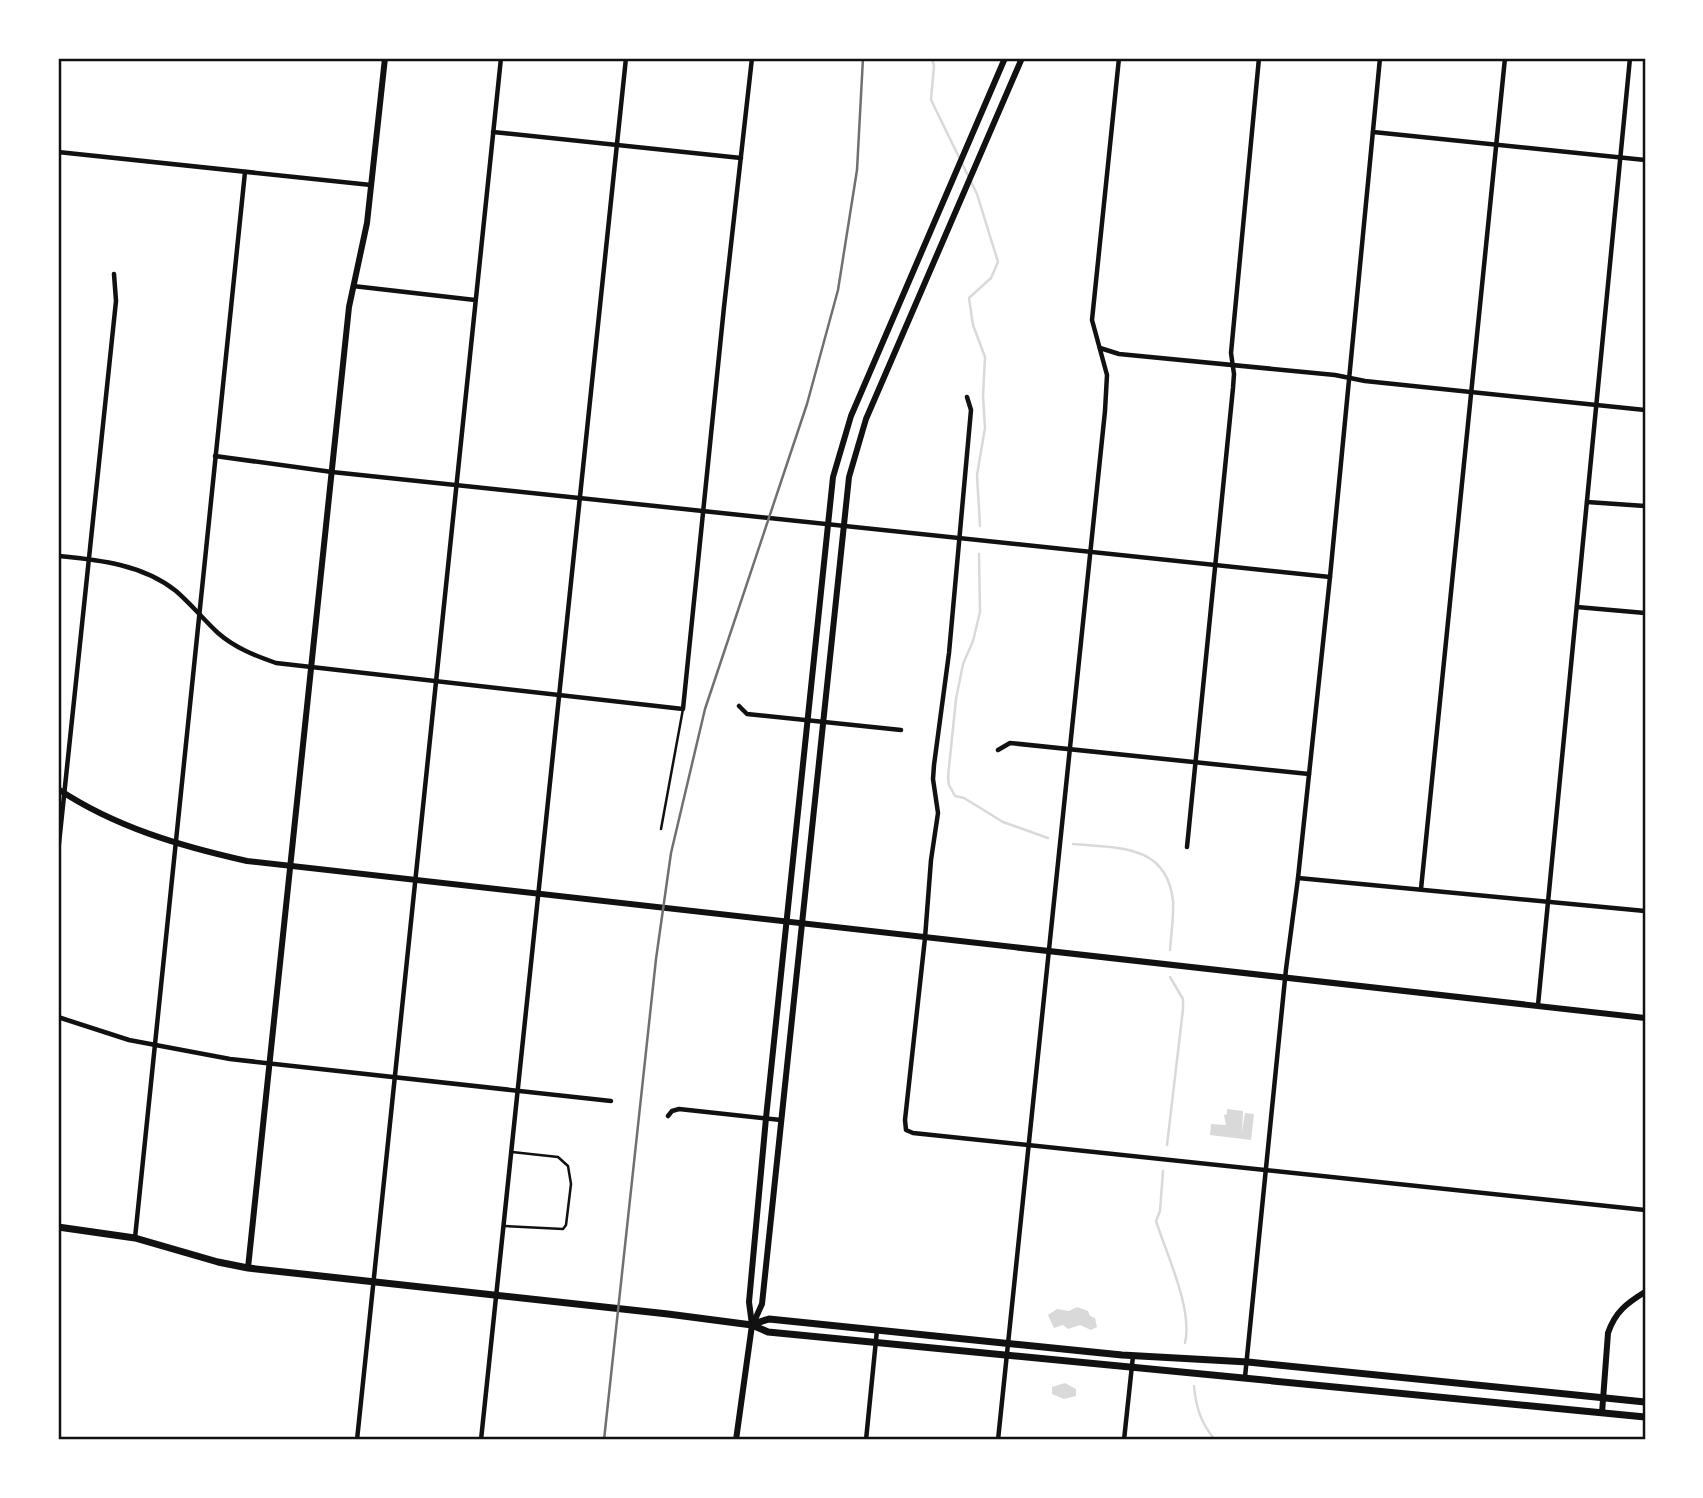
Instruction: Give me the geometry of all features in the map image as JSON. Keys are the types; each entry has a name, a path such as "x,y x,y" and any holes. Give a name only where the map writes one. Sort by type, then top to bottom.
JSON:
{"main road":[{"path":"58,1227 135,1238 248,1268 497,1294 752,1325 768,1332 1645,1417"},
{"path":"752,1325 769,1319 1133,1356 1248,1362 1645,1402"},
{"path":"1335,1386 1337,1371"}],"street":[{"path":"248,1268 349,307 367,223 385,58"},
{"path":"357,1440 501,58"},
{"path":"481,1440 626,58"},
{"path":"58,556 89,559 136,569 157,579 175,591 225,638 276,663 683,709 752,58"},
{"path":"752,1325 748,1302 833,477 851,416 1005,58"},
{"path":"736,1440 752,1325 762,1304 849,477 866,419 1022,58"},
{"path":"998,1440 1107,375 1093,330 1094,299 1119,58"},
{"path":"1187,846 1233,388 1231,353 1259,58"},
{"path":"1245,1377 1285,977 1309,774 1380,58"},
{"path":"1421,889 1505,58"},
{"path":"1538,1005 1630,58"},
{"path":"494,132 741,158"},
{"path":"1373,132 1645,160"},
{"path":"58,152 372,185"},
{"path":"135,1238 245,172"},
{"path":"58,853 61,791 116,301 114,274"},
{"path":"353,286 475,300"},
{"path":"1099,348 1119,354 1645,410"},
{"path":"967,397 971,410 961,538 934,765 933,779 938,813 905,1120 905,1127 909,1132 1645,1210"},
{"path":"215,456 332,472 1329,577"},
{"path":"1587,502 1645,506"},
{"path":"1577,607 1645,612"},
{"path":"738,706 747,714 901,730"},
{"path":"998,750 1010,743 1309,774"},
{"path":"61,791 113,820 143,833 247,861 1645,1018"},
{"path":"1298,878 1645,911"},
{"path":"58,1017 154,1045 270,1064 611,1101"},
{"path":"668,1116 679,1109 781,1120"},
{"path":"1602,1413 1608,1333 1612,1322 1630,1301 1645,1292"},
{"path":"866,1440 877,1330"},
{"path":"1124,1440 1133,1356"}],"lane":[{"path":"661,829 683,709"},
{"path":"504,1227 563,1229 566,1225 571,1184 568,1166 558,1157 512,1152"}],"shaded area":[{"path":"1227,1109 1243,1111 1242,1132 1245,1113 1254,1114 1251,1140 1210,1135 1211,1124 1226,1125 1224,1115 1227,1114"},
{"path":"1077,1307 1088,1311 1090,1316 1095,1318 1097,1327 1091,1330 1080,1325 1068,1329 1063,1325 1054,1328 1048,1315 1057,1309 1069,1311"},
{"path":"1065,1383 1076,1389 1076,1396 1064,1399 1052,1394 1052,1387"}],"waterway":[{"path":"932,58 934,66 931,100 977,194 998,262 991,278 969,298 973,325 985,357 985,428 977,475 980,526"},
{"path":"979,554 980,612 973,641 963,664 956,699 949,785 955,796 964,798 1003,822 1048,838"},
{"path":"1073,844 1138,853 1151,859 1161,869 1169,882 1173,901 1170,950"},
{"path":"1167,1145 1183,1009 1183,999 1170,977"},
{"path":"1163,1171 1160,1211 1156,1221 1182,1299 1187,1330 1185,1343"},
{"path":"1194,1386 1200,1415 1215,1440"}],"railway":[{"path":"604,1440 656,959 671,853 705,709 807,404 838,290 857,170 863,58"}]}
